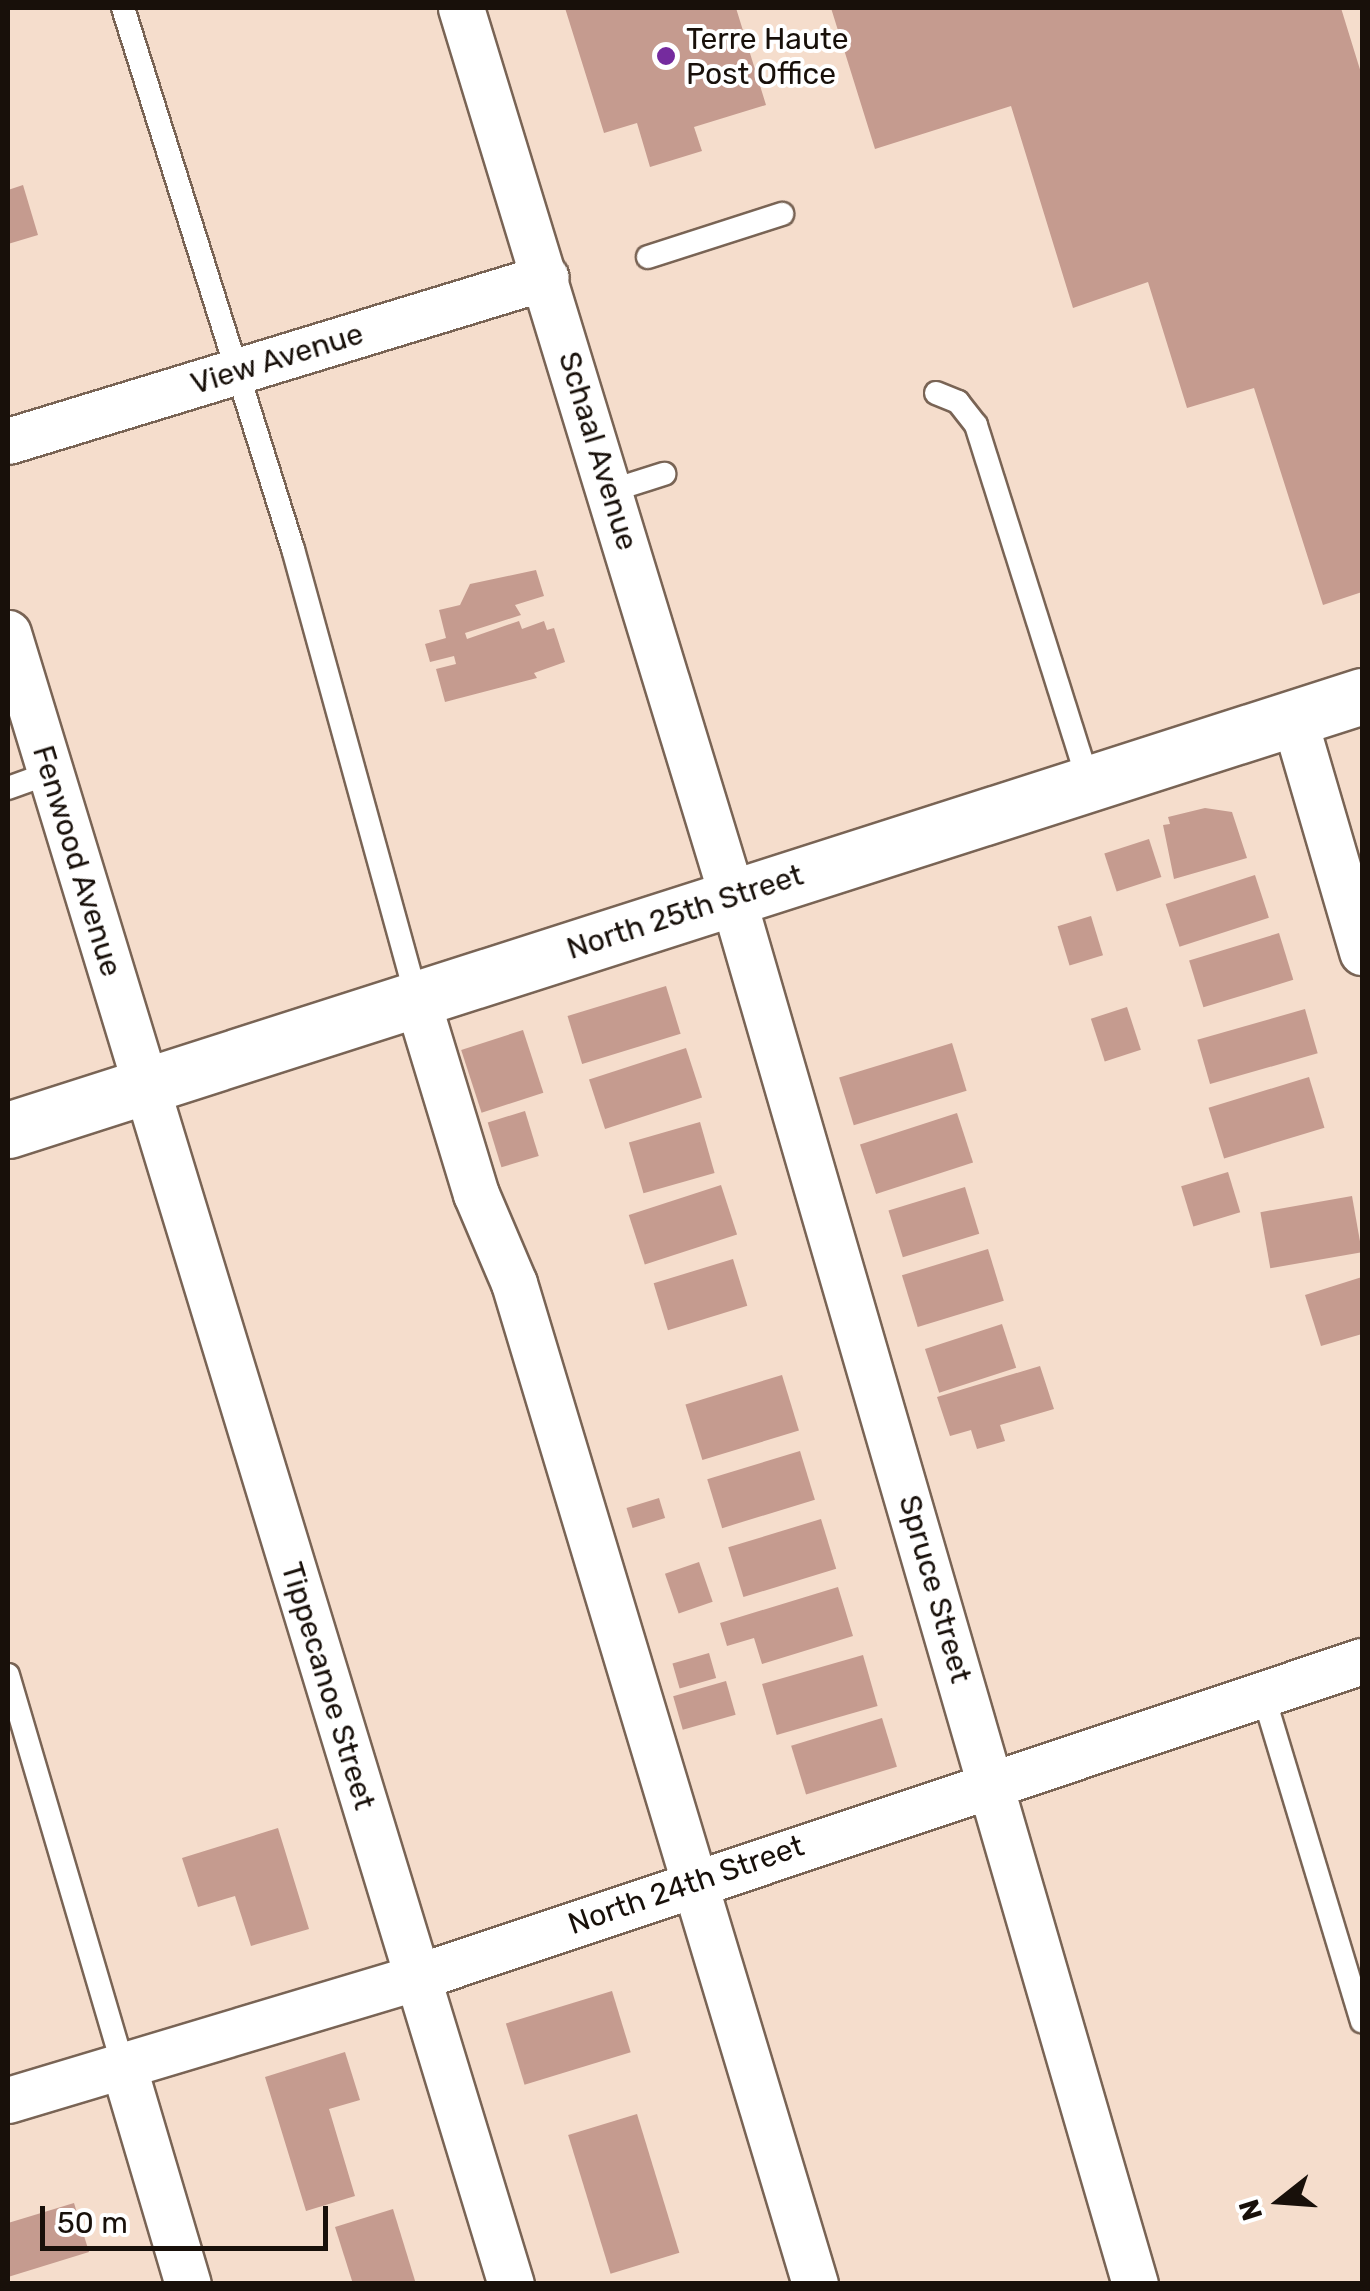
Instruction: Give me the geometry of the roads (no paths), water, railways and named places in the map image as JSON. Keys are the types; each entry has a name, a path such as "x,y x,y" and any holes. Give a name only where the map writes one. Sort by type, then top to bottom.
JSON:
{"street":[{"name":"Schaal Avenue","path":"461,8 732,896"},
{"name":"View Avenue","path":"8,440 546,277"},
{"name":"Fenwood Avenue","path":"8,633 146,1089"},
{"name":"North 25th Street","path":"8,1130 146,1089 732,896 1362,696"},
{"path":"1294,719 1362,952"},
{"name":"Spruce Street","path":"732,896 1135,2284"},
{"path":"417,1000 476,1194 514,1283 815,2284"},
{"name":"Tippecanoe Street","path":"146,1089 511,2284"},
{"name":"North 24th Street","path":"8,2100 417,1977 991,1780 1362,1661"},
{"path":"123,2065 188,2284"}],"lane":[{"path":"123,8 350,742 417,1000"},
{"path":"648,256 782,214"},
{"path":"936,393 958,402 976,425 1088,781"},
{"path":"610,491 664,474"},
{"path":"8,788 50,773"},
{"path":"8,1676 123,2065"},
{"path":"1264,1694 1362,2021"}],"place":[{"name":"Terre Haute Post Office","path":"666,56"}]}
